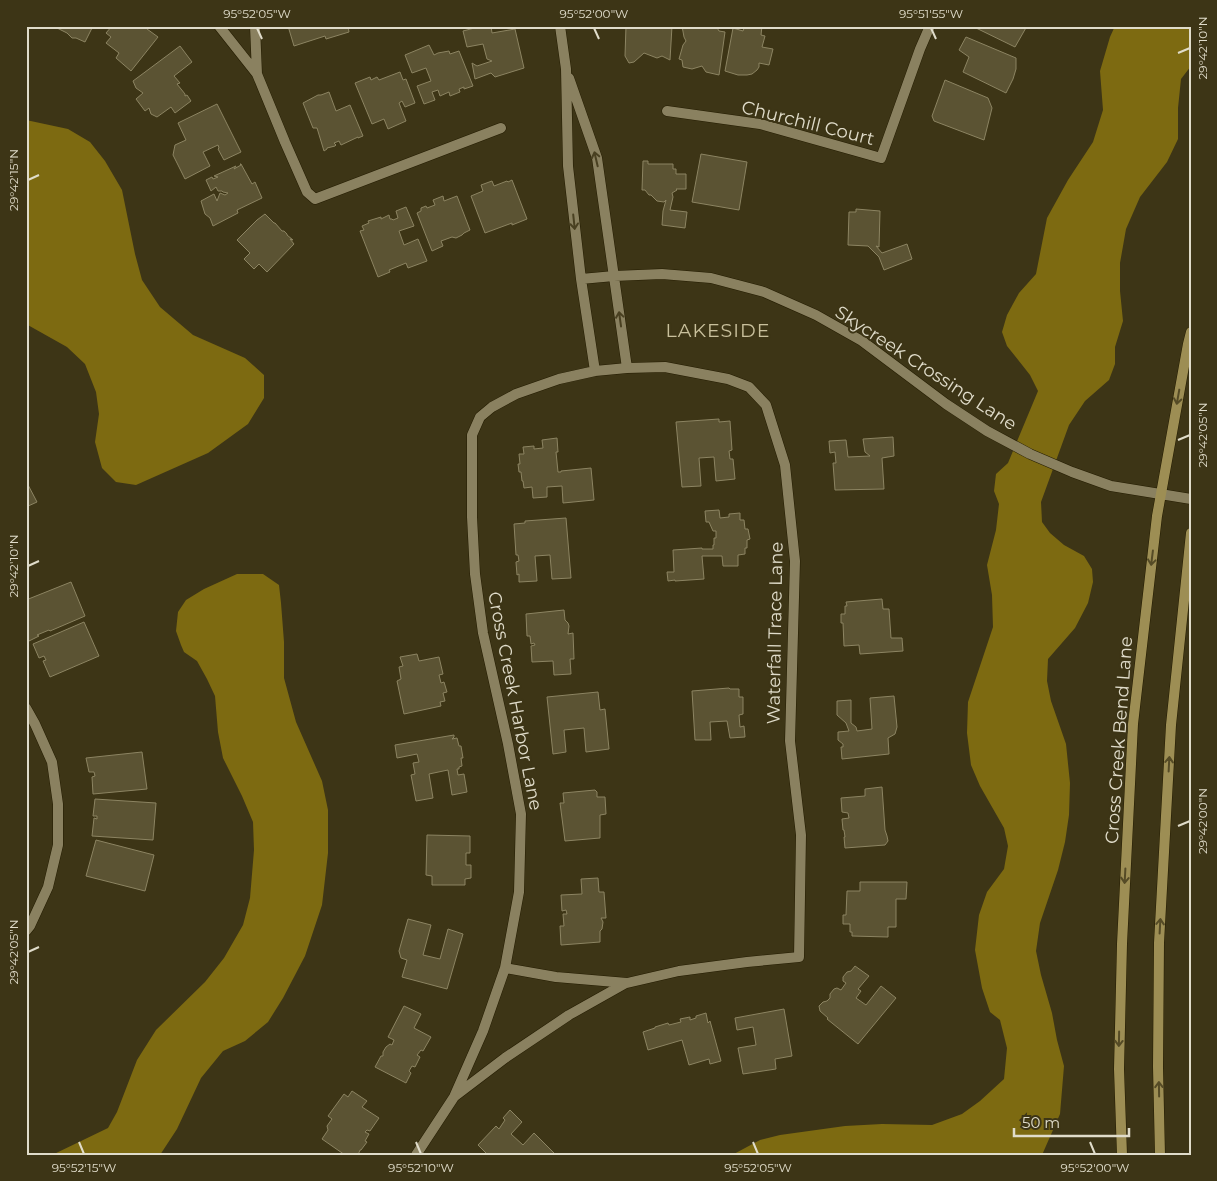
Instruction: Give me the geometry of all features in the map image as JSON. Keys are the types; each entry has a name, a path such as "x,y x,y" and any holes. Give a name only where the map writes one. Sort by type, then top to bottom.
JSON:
{"main road":[{"name":"Cross Creek Bend Lane","path":"1122,1155 1119,1070 1122,944 1133,724 1156,526 1191,332"},
{"path":"1160,1155 1158,1067 1159,943 1171,725 1191,533"}],"street":[{"path":"219,26 257,74 307,192 315,199 500,128"},
{"path":"255,26 257,74"},
{"path":"560,26 566,69 568,166 581,279 595,371"},
{"name":"Churchill Court","path":"667,111 760,124 881,158 930,26"},
{"path":"566,69 597,158 627,368"},
{"name":"Skycreek Crossing Lane","path":"581,279 662,274 711,278 764,292 816,315 862,341 946,404 988,431 1030,454 1111,486 1191,499"},
{"name":"Waterfall Trace Lane","path":"595,371 664,367 728,379 749,387 766,405 785,465 796,561 790,741 801,835 799,957 679,971 627,983"},
{"name":"Cross Creek Harbor Lane","path":"416,1155 454,1097 483,1031 505,968 519,892 521,814 484,634 475,574 472,517 472,435 480,418 492,407 516,394 559,379 595,371"},
{"path":"26,708 52,762 58,804 58,845 48,887 26,931"},
{"path":"505,968 556,977 627,983"},
{"path":"454,1097 505,1058 561,1020 627,983"}],"shaded area":[{"path":"1115,26 1191,26 1191,66 1181,79 1178,108 1178,139 1167,162 1140,197 1126,229 1120,263 1123,321 1115,347 1115,364 1109,380 1085,401 1069,425 1041,502 1042,522 1050,533 1064,545 1084,556 1092,569 1093,582 1088,603 1075,628 1048,659 1047,681 1051,701 1066,744 1070,783 1069,815 1058,870 1040,923 1036,951 1064,1066 1060,1114 1042,1155 732,1155 760,1140 780,1135 845,1126 882,1124 932,1125 962,1114 980,1101 1004,1079 1007,1048 1000,1020 990,1012 982,988 975,950 979,915 987,892 1004,869 1008,846 1004,828 980,786 971,765 967,733 968,702 993,627 992,595 987,565 996,530 999,504 994,491 996,474 1008,463 1038,391 1030,375 1007,346 1002,332 1007,315 1019,293 1036,274 1047,218 1068,180 1093,142 1103,110 1100,71"},
{"path":"26,120 68,129 90,142 105,161 122,190 142,280 160,307 193,335 245,358 264,375 264,398 248,424 208,453 136,485 116,482 102,468 95,442 99,414 96,392 85,364 67,347 26,324"},
{"path":"237,574 263,574 279,585 284,642 284,678 296,722 322,781 328,810 328,853 322,905 305,956 268,1022 245,1041 223,1051 201,1078 177,1129 160,1155 52,1155 108,1128 117,1112 137,1060 156,1030 205,982 224,958 243,925 250,898 254,850 253,822 223,758 218,732 215,696 197,661 184,652 176,631 178,612 186,600 204,589"}],"building":[{"path":"53,26 93,26 85,42 72,38 67,33"},
{"path":"112,26 149,26 147,29 158,37 131,71 116,58 119,53 106,43 111,37 106,33"},
{"path":"288,26 348,26 349,32 326,39 325,36 294,46"},
{"path":"482,26 491,26 492,33 515,29 524,68 495,77 491,73 475,79 472,63 477,66 492,61 487,59 483,44 467,47 463,31"},
{"path":"626,26 672,26 670,60 662,56 657,58 644,53 634,62 629,63 625,56"},
{"path":"682,26 716,26 719,31 725,32 719,75 706,72 702,66 692,69 683,67 682,60 679,59 686,41"},
{"path":"745,26 762,26 761,35 765,36 762,47 773,49 769,65 759,63 759,67 752,74 738,75 725,71 733,28 743,31"},
{"path":"974,26 1027,26 1015,47"},
{"path":"966,37 1016,58 1016,69 1006,93 963,72 969,57 959,50"},
{"path":"429,45 434,55 449,51 450,54 459,51 473,86 459,89 460,92 450,96 449,92 440,96 438,90 432,92 435,100 424,104 417,86 431,81 426,68 412,73 405,55"},
{"path":"180,46 192,62 174,76 180,83 177,84 185,96 187,95 191,101 175,113 171,107 157,117 151,114 149,108 145,111 136,99 143,93 136,88 133,81"},
{"path":"400,72 403,80 406,79 415,103 405,107 402,101 399,103 406,121 388,129 384,119 372,124 355,83 370,77 371,80 377,77 379,80"},
{"path":"945,80 988,98 992,108 984,140 934,121 932,116"},
{"path":"329,92 336,111 350,105 363,136 341,145 339,141 334,143 335,146 324,151 317,128 313,128 303,103 318,95"},
{"path":"217,104 241,152 224,160 218,145 203,152 210,166 185,179 173,155 175,145 186,140 178,123"},
{"path":"701,154 747,162 739,210 692,202"},
{"path":"643,161 648,161 648,164 673,164 676,174 686,174 686,189 676,189 672,193 670,210 687,212 685,228 662,225 666,200 664,202 657,201 645,190 642,190"},
{"path":"240,164 252,184 255,182 262,198 237,210 238,213 213,226 210,218 205,214 201,201 214,194 217,201 220,193 225,195 228,193 218,191 216,187 211,191 206,180 218,177 214,176 236,166 234,169"},
{"path":"512,180 527,219 485,233 471,196 483,191 481,185 492,181 494,186"},
{"path":"443,196 444,201 457,196 470,230 456,238 452,237 441,241 443,246 432,251 417,213 421,211 421,208 435,205 433,200"},
{"path":"406,207 414,226 399,231 404,245 418,239 427,261 408,268 406,263 378,277 360,231 364,230 362,226 369,223 368,221 381,217 381,219 389,215 390,219 393,220 398,218 396,211"},
{"path":"856,209 880,211 879,247 876,246 882,253 907,244 912,259 884,270 879,257 868,246 848,245 849,212 856,212"},
{"path":"265,214 293,240 290,239 294,244 267,272 259,264 254,269 244,259 250,253 237,240"},
{"path":"719,419 719,422 730,421 732,450 729,451 730,459 733,459 735,479 716,481 714,457 699,458 701,486 682,487 676,422"},
{"path":"893,437 894,456 882,458 884,489 835,490 833,463 836,463 835,452 830,453 829,441 846,440 848,457 870,456 865,452 863,439"},
{"path":"557,438 558,472 591,468 594,500 563,503 562,486 547,487 547,497 533,498 532,487 524,488 518,464 520,464 519,454 524,454 523,447 534,446 534,449 543,448 542,440"},
{"path":"26,481 37,502 26,507"},
{"path":"719,510 720,518 729,517 729,514 740,513 740,520 744,520 745,529 748,529 750,539 747,540 745,554 738,555 738,566 723,566 722,556 702,556 704,579 668,581 667,572 674,572 673,550 713,549 716,531 713,531 709,522 706,522 705,511"},
{"path":"566,518 571,578 552,579 550,555 535,556 537,581 519,582 516,562 519,561 518,555 516,555 514,524 525,523 525,521"},
{"path":"71,582 85,616 37,635 39,636 29,641 26,634 26,600"},
{"path":"882,599 883,609 889,609 891,638 902,638 903,651 860,654 859,645 844,646 841,614 845,614 846,602"},
{"path":"564,610 565,620 569,626 568,634 573,633 574,659 570,659 571,674 554,675 553,661 532,662 531,646 535,645 534,643 531,644 530,636 527,636 526,614"},
{"path":"84,622 99,656 50,677 43,661 46,660 44,656 39,658 33,644"},
{"path":"417,654 419,661 439,657 443,674 439,675 441,683 444,682 447,692 443,693 445,701 440,702 441,706 404,714 397,681 401,679 399,667 403,666 400,657"},
{"path":"739,689 739,697 743,697 743,714 739,715 740,727 744,726 745,737 730,738 727,721 710,722 711,740 695,740 692,691"},
{"path":"598,692 600,710 605,709 609,749 586,752 584,728 564,730 566,752 553,754 547,697"},
{"path":"894,696 897,727 895,734 888,738 889,754 842,759 841,747 843,747 843,744 838,740 838,732 849,731 846,723 837,715 837,701 851,700 851,723 856,727 857,731 872,729 870,698"},
{"path":"454,735 452,739 457,738 459,746 461,746 463,758 461,758 462,766 457,769 458,775 464,774 467,792 452,795 448,770 429,774 433,798 416,801 411,775 415,774 413,763 419,762 417,754 397,758 395,745"},
{"path":"142,752 147,789 93,794 92,777 95,776 94,772 89,772 86,758"},
{"path":"882,787 885,830 888,841 885,845 845,848 842,819 849,818 848,813 842,812 841,798 865,796 865,789"},
{"path":"595,790 597,797 605,797 606,814 600,815 600,838 565,841 560,803 564,803 563,793"},
{"path":"95,799 156,803 153,840 92,836 94,818 97,819 97,816 93,816"},
{"path":"427,835 470,836 470,853 466,853 466,865 471,865 471,878 465,879 465,885 432,885 432,876 426,875"},
{"path":"96,840 154,855 145,891 86,876"},
{"path":"598,878 599,892 604,892 606,918 601,918 603,922 600,931 600,942 561,945 560,926 564,926 563,914 567,914 566,910 562,911 561,895 582,894 581,879"},
{"path":"860,882 907,882 906,899 896,899 896,927 888,927 888,937 852,936 850,924 843,924 843,915 846,915 847,891 860,891"},
{"path":"408,919 431,925 423,955 440,959 448,929 463,934 447,989 402,977 407,960 401,958 399,951"},
{"path":"855,966 869,976 858,989 861,991 856,998 866,1005 881,986 896,998 858,1044 827,1019 820,1011 819,1006 830,998 830,994 834,989 841,990 846,983 843,981 843,977"},
{"path":"404,1006 421,1014 414,1028 431,1037 423,1051 421,1050 417,1055 420,1057 415,1067 412,1066 409,1071 411,1073 406,1083 375,1067 381,1056 383,1056 386,1047 390,1044 392,1045 394,1040 388,1037"},
{"path":"784,1009 792,1056 775,1059 776,1069 743,1074 738,1048 756,1045 753,1027 737,1030 735,1018"},
{"path":"706,1013 721,1061 710,1064 709,1059 689,1065 682,1040 648,1050 643,1032 668,1023 669,1025 681,1022 680,1019 690,1017 690,1020"},
{"path":"352,1091 367,1101 362,1107 379,1118 370,1131 367,1130 365,1132 369,1134 365,1141 367,1142 358,1155 345,1155 322,1139 332,1119 328,1116 344,1094 348,1097"},
{"path":"510,1110 522,1122 511,1134 523,1145 534,1133 554,1153 552,1155 485,1155 486,1153 478,1145 496,1126 499,1129 505,1120 503,1118"}],"district":[{"name":"LAKESIDE","path":"718,330"}]}
